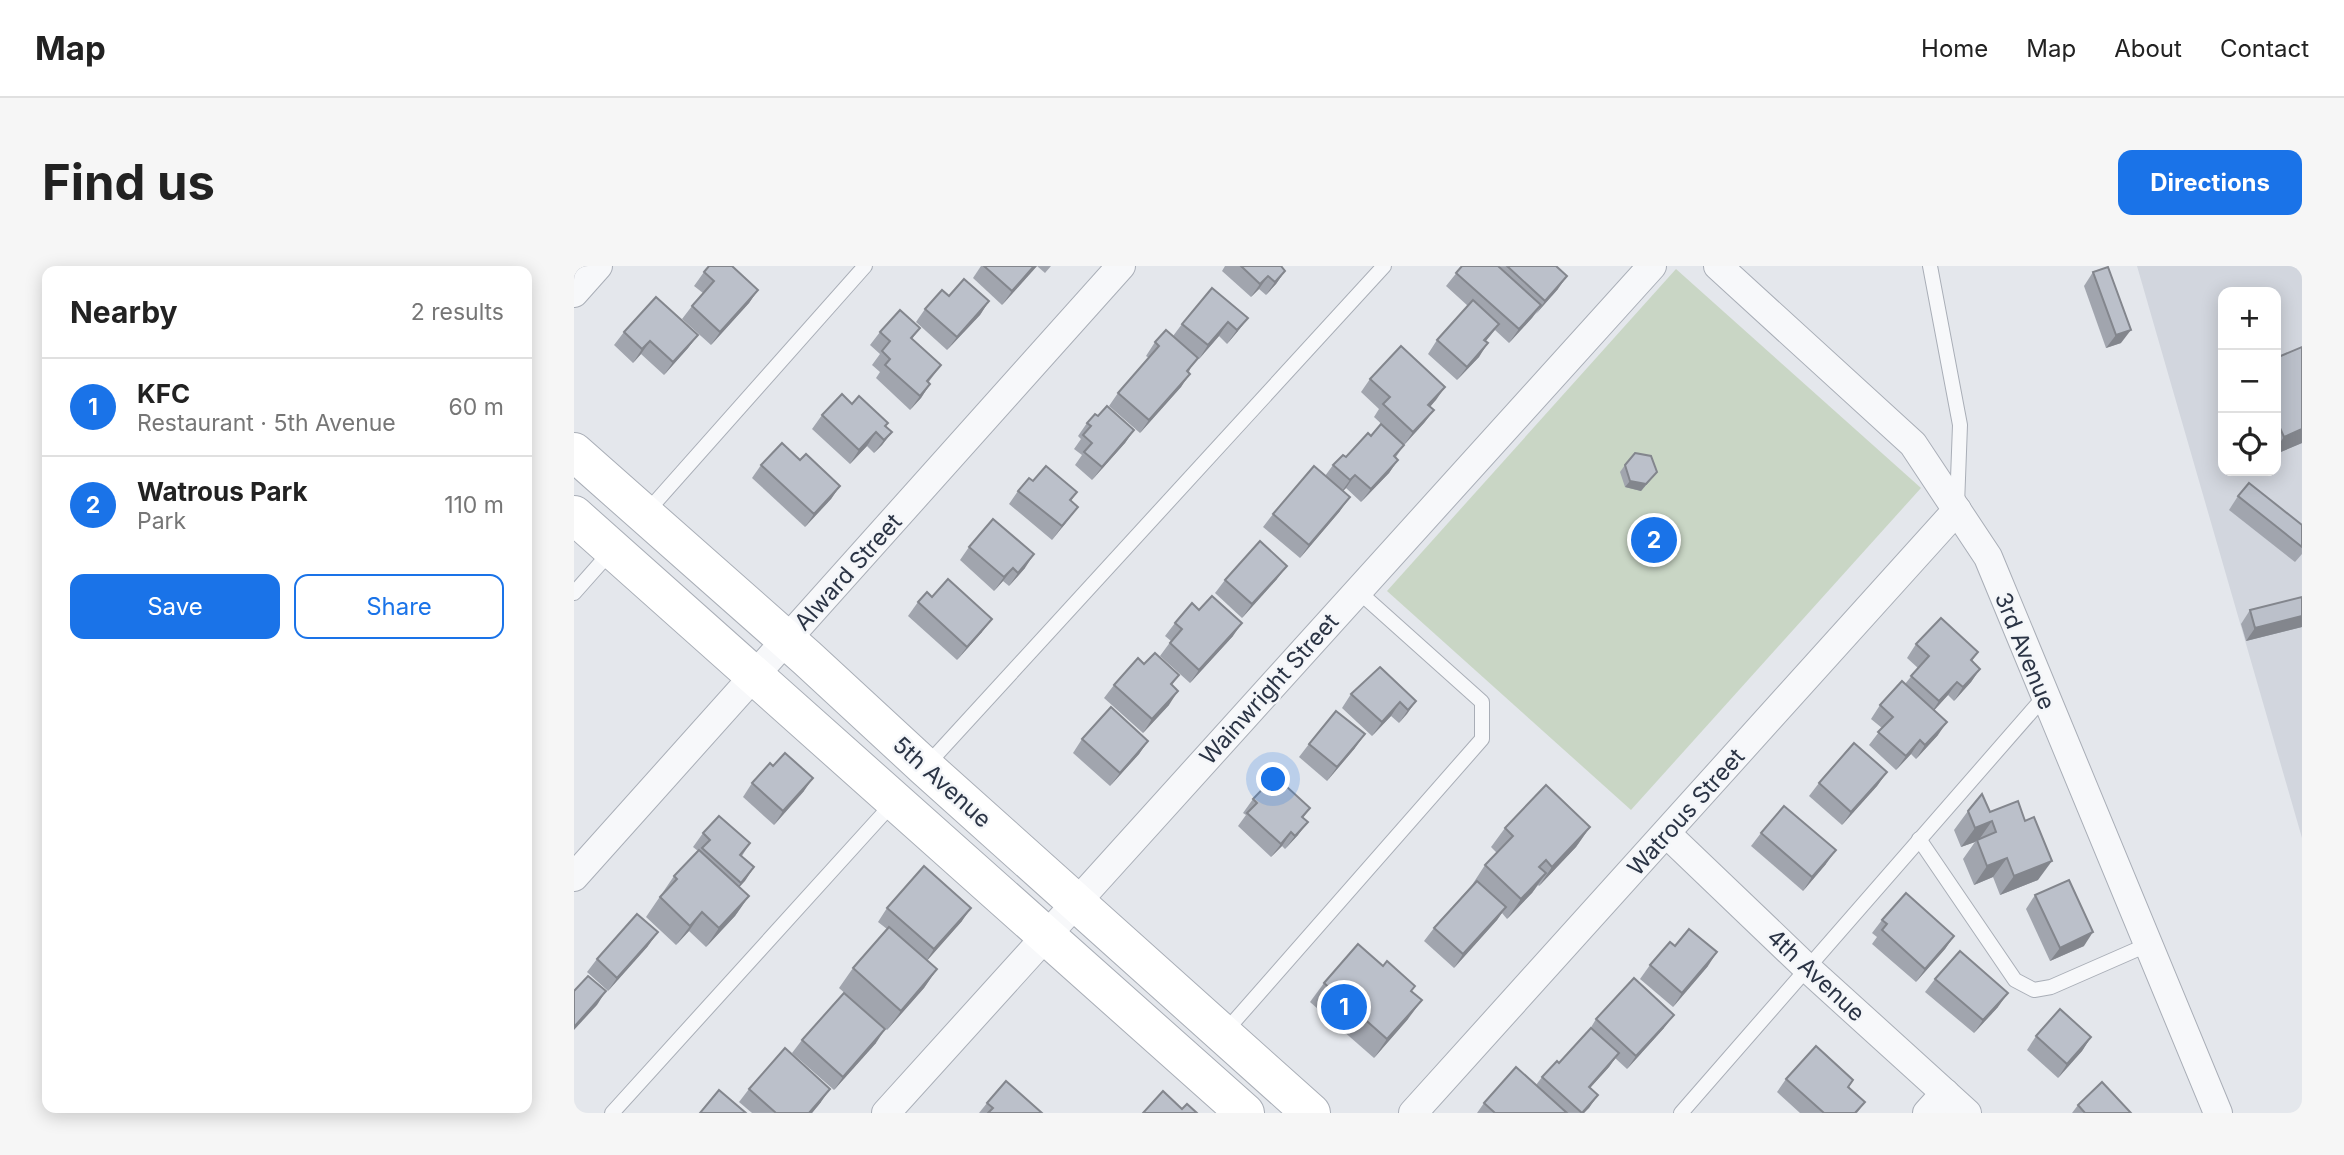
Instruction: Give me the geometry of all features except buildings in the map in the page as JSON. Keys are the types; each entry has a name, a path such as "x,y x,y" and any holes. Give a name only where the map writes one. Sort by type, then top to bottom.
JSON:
{"main road":[{"name":"5th Avenue","path":"574,452 787,640 1311,1113"},
{"name":"5th Avenue","path":"574,515 1245,1113"}],"street":[{"path":"574,293 598,266"},
{"name":"Alward Street","path":"574,877 1121,266"},
{"name":"Wainwright Street","path":"886,1113 1652,266"},
{"name":"3rd Avenue","path":"1718,266 1913,444 1988,557 2218,1113"},
{"name":"Watrous Street","path":"1413,1113 1957,510"},
{"name":"4th Avenue","path":"1667,834 1806,967 1936,1103 1967,1113"}],"lane":[{"path":"644,515 865,266"},
{"path":"925,767 1384,266"},
{"path":"1930,266 1960,425 1957,510"},
{"path":"574,593 613,549"},
{"path":"1223,1034 1482,739 1482,702 1358,591"},
{"path":"1681,1113 2044,697"},
{"path":"612,1113 895,800"},
{"path":"1919,839 2015,980 2034,990 2052,988 2147,945"}],"shaded area":[{"path":"2137,266 2302,266 2302,838"}],"green space":[{"path":"1676,269 1921,488 1631,810 1387,591"}],"place":[{"name":"Watrous Park","path":"1654,540"},
{"name":"KFC","path":"1344,1007"}]}
